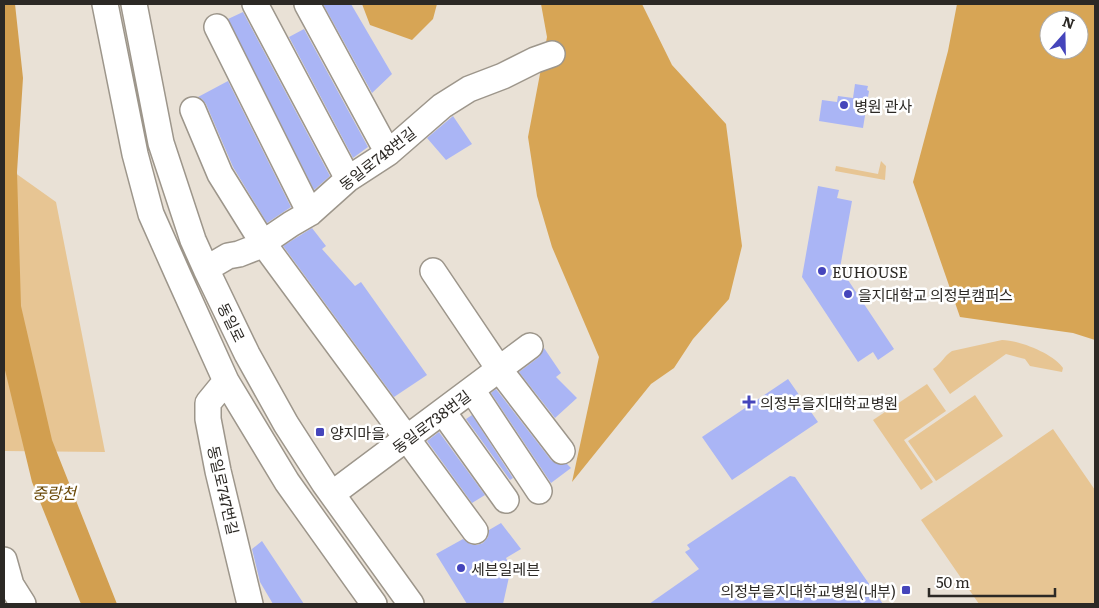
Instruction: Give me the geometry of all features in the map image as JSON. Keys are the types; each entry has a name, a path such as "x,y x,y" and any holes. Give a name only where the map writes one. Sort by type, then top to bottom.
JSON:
{"street":[{"name":"동일로","path":"105,4 135,154 152,214 226,381 287,482 374,604"},
{"name":"동일로","path":"134,4 160,143 190,231 206,270 247,354 286,424 332,494 411,604"},
{"path":"256,4 348,178"},
{"path":"307,4 388,153"},
{"path":"216,27 310,213"},
{"name":"동일로748번길","path":"206,270 228,256 239,254 262,243 310,213 348,178 388,153 442,106 469,90 552,54"},
{"path":"193,110 220,174 262,243 475,531"},
{"path":"433,271 499,369 562,451"},
{"name":"동일로738번길","path":"332,494 530,346"},
{"name":"동일로747번길","path":"226,381 208,403 208,420 218,471 250,604"},
{"path":"472,390 539,491"},
{"path":"443,412 506,500"},
{"path":"4,560 12,593"}],"shaded area":[{"path":"362,4 437,4 433,19 412,40 370,25"},
{"path":"541,4 642,4 672,65 726,124 742,246 729,299 693,339 674,368 651,384 572,482 599,357 552,247 537,196 528,137 547,37"},
{"path":"957,4 1095,4 1095,340 1073,333 960,317 913,182 948,51"},
{"path":"881,161 886,166 885,180 835,171 836,166 878,174"},
{"path":"4,165 56,202 105,452 4,451"},
{"path":"1002,340 1017,342 1044,353 1063,368 1062,372 1030,366 1025,359 1006,354 950,394 933,369 952,351"},
{"path":"927,384 946,411 904,440 933,482 921,490 873,420"},
{"path":"975,395 1003,436 936,481 908,441"},
{"path":"1053,429 1095,490 1095,604 979,604 921,520"}],"water":[{"name":"중랑천","path":"4,4 15,4 23,78 17,172 21,306 52,440 117,604 81,604 32,482 4,366"}],"building":[{"path":"323,4 351,4 392,74 372,93"},
{"path":"243,12 330,176 314,190 228,19"},
{"path":"304,29 368,147 353,158 289,37"},
{"path":"228,81 291,207 267,223 233,167 206,104 198,97"},
{"name":"병원 관사","path":"855,84 868,86 867,90 869,91 863,128 819,121 822,100 837,102 838,96 853,98"},
{"path":"453,116 472,144 446,160 427,138"},
{"name":"EUHOUSE","path":"818,186 839,190 837,198 852,201 840,268 894,349 878,360 873,352 858,362 802,277"},
{"path":"312,228 326,246 322,249 355,286 361,282 427,375 394,397 283,246"},
{"path":"544,348 561,373 556,377 577,398 555,418 519,372 539,357"},
{"path":"788,379 818,422 732,480 702,437"},
{"path":"496,389 551,460 557,464 567,464 571,468 551,483 491,393"},
{"path":"472,415 513,478 510,480 466,419"},
{"path":"439,432 485,495 472,503 427,441"},
{"path":"790,476 795,477 883,604 649,604 699,569 685,552 690,549 687,545"},
{"path":"501,523 521,549 506,558 511,568 503,604 467,604 436,554 463,539 470,544 477,545 483,543 488,537 489,530"},
{"path":"262,541 304,604 273,604 260,582 252,549"}],"place":[{"name":"병원 관사","path":"844,105"},
{"name":"EUHOUSE","path":"822,271"},
{"name":"을지대학교 의정부캠퍼스","path":"848,294"},
{"name":"의정부을지대학교병원","path":"749,402"},
{"name":"양지마을","path":"320,432"},
{"name":"세븐일레븐","path":"461,568"},
{"name":"의정부을지대학교병원(내부)","path":"906,590"}]}
